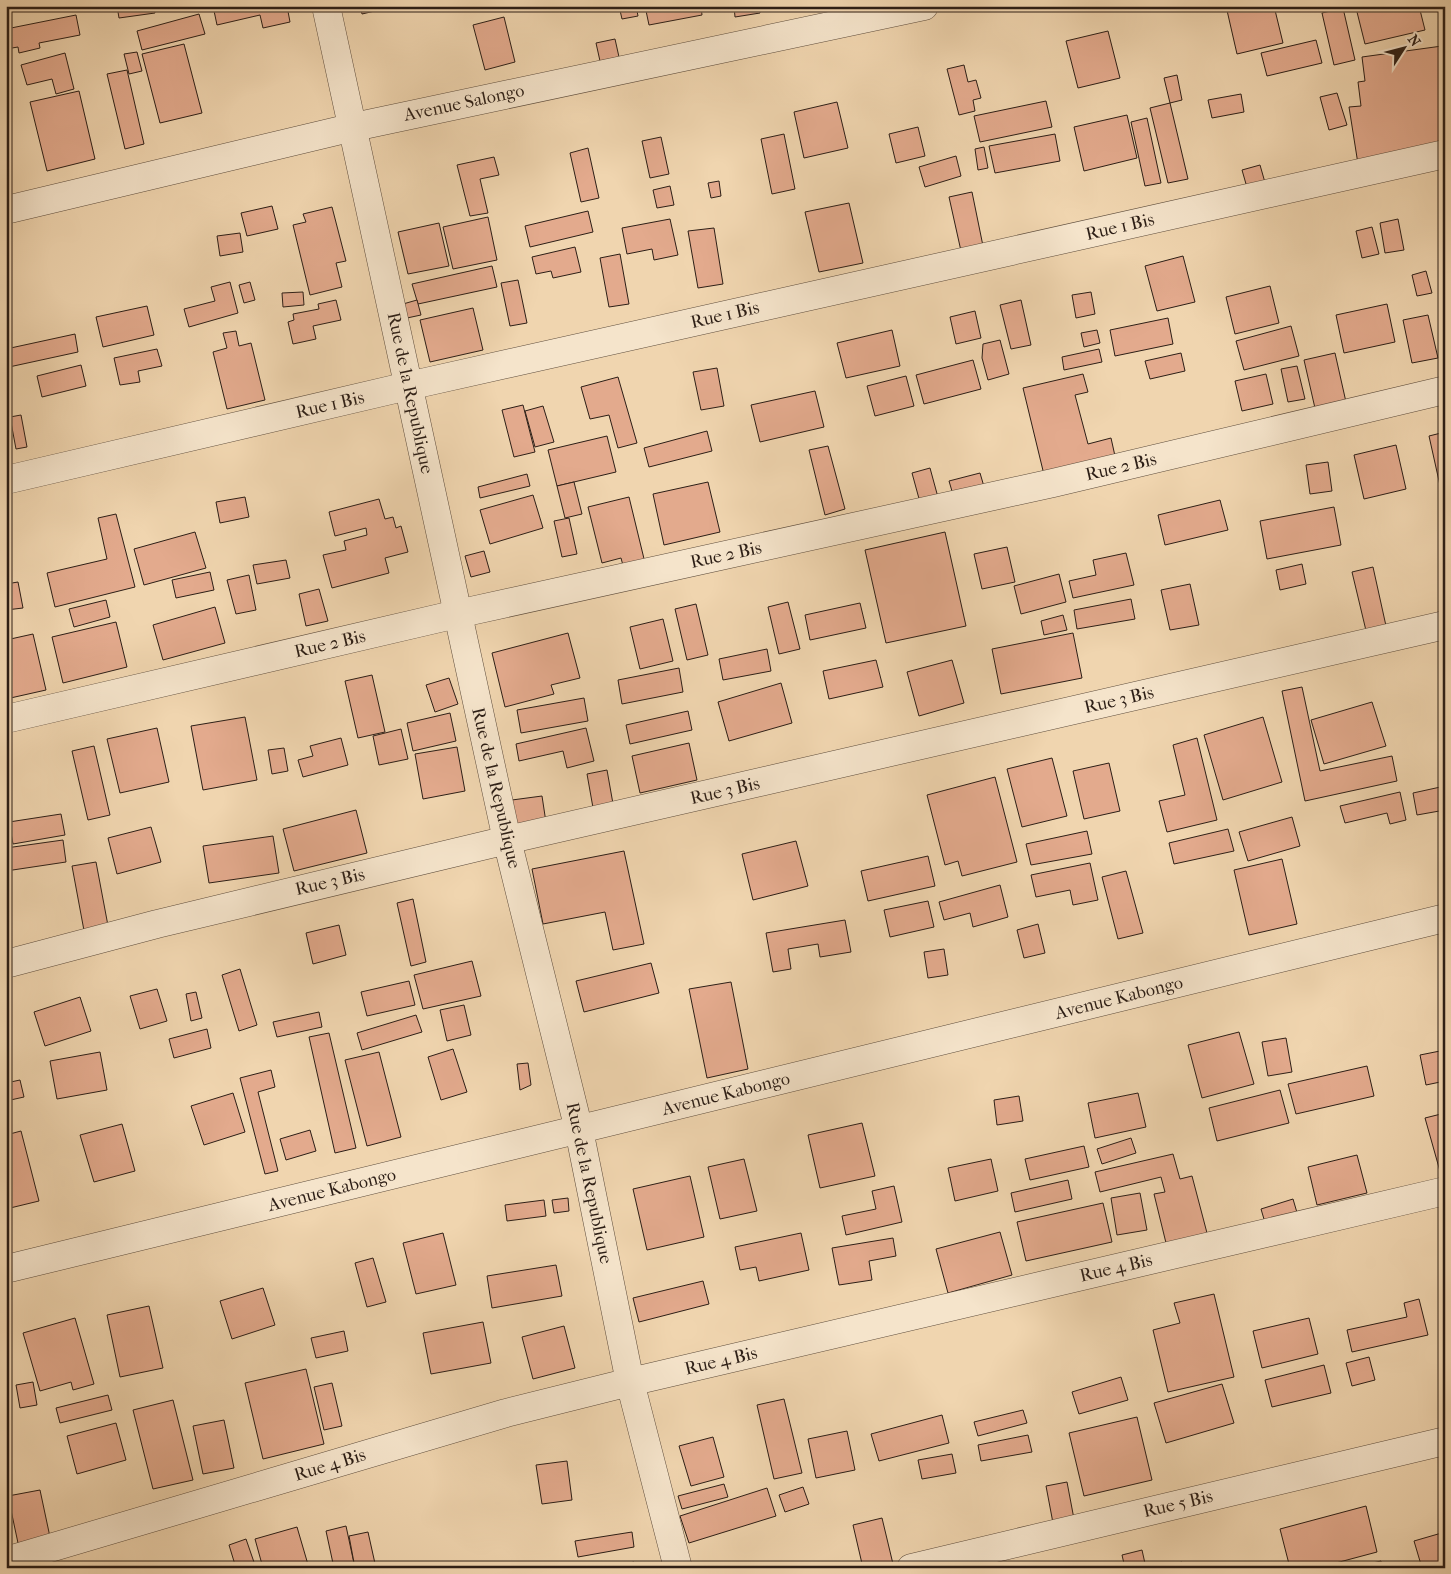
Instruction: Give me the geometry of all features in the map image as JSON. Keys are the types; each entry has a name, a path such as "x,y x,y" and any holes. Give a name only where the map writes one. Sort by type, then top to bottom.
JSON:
{"street":[{"name":"Rue de la Republique","path":"326,6 354,127 408,386 507,840 579,1130 630,1382 678,1568"},
{"name":"Avenue Salongo","path":"6,210 354,127 924,6"},
{"name":"Rue 1 Bis","path":"6,480 408,386 1445,154"},
{"name":"Rue 2 Bis","path":"6,719 457,614 1053,483 1445,390"},
{"name":"Rue 3 Bis","path":"6,964 157,924 507,840 1445,625"},
{"name":"Avenue Kabongo","path":"6,1268 1445,918"},
{"name":"Rue 4 Bis","path":"6,1561 506,1414 630,1382 1445,1191"},
{"name":"Rue 5 Bis","path":"912,1568 1445,1441"}],"building":[{"path":"117,6 154,6 155,13 119,18"},
{"path":"213,6 287,6 290,22 263,28 260,15 217,25"},
{"path":"360,6 396,6 362,14"},
{"path":"619,6 636,6 638,16 622,19"},
{"path":"645,6 701,6 702,15 649,25"},
{"path":"734,6 759,6 760,13 735,17"},
{"path":"1226,6 1274,6 1283,43 1237,54"},
{"path":"1361,6 1419,6 1425,30 1365,44 1356,8"},
{"path":"1343,8 1355,60 1334,65 1322,13"},
{"path":"199,14 205,34 142,50 137,31"},
{"path":"76,15 80,35 39,43 40,48 19,53 18,47 6,49 6,29"},
{"path":"504,17 515,62 485,70 473,25"},
{"path":"1108,31 1120,78 1078,88 1066,41"},
{"path":"615,39 619,57 600,61 596,43"},
{"path":"1316,40 1322,63 1267,76 1261,53"},
{"path":"184,44 202,113 160,123 142,54"},
{"path":"1442,46 1445,64 1445,152 1358,164 1349,107 1361,106 1358,82 1365,81 1362,57"},
{"path":"137,52 142,71 129,74 124,54"},
{"path":"65,53 74,89 56,94 52,79 27,85 21,65"},
{"path":"964,65 968,82 976,80 981,98 973,100 975,111 959,115 947,69"},
{"path":"127,70 144,144 125,149 107,74"},
{"path":"1177,75 1182,100 1170,103 1164,78"},
{"path":"79,91 95,159 47,171 30,102"},
{"path":"1337,93 1347,125 1329,130 1320,97"},
{"path":"1241,94 1244,112 1212,118 1208,100"},
{"path":"1046,101 1052,127 980,142 974,116"},
{"path":"837,102 848,148 804,158 794,112"},
{"path":"1170,103 1188,179 1168,183 1150,108"},
{"path":"1127,115 1137,158 1084,171 1074,127"},
{"path":"1147,118 1161,183 1145,186 1131,122"},
{"path":"918,127 925,156 896,163 889,134"},
{"path":"784,134 795,189 772,194 761,139"},
{"path":"1055,134 1060,161 995,173 989,146"},
{"path":"661,137 669,174 650,178 642,141"},
{"path":"984,147 988,168 978,170 975,149"},
{"path":"588,148 599,198 581,202 570,153"},
{"path":"956,156 961,176 925,187 919,167"},
{"path":"494,157 499,175 480,179 488,213 470,216 457,165"},
{"path":"1260,165 1266,186 1248,191 1242,170"},
{"path":"719,181 721,196 711,198 708,183"},
{"path":"670,186 674,205 657,208 653,190"},
{"path":"972,192 983,246 961,251 949,197"},
{"path":"849,203 863,263 819,272 805,212"},
{"path":"272,206 278,229 247,236 241,213"},
{"path":"332,207 346,261 336,263 342,287 310,295 293,225 306,222 303,214"},
{"path":"588,211 593,232 530,247 525,226"},
{"path":"488,217 497,260 453,269 443,227"},
{"path":"670,219 678,255 654,260 652,249 627,254 622,228"},
{"path":"1398,219 1404,250 1385,253 1380,223"},
{"path":"439,223 449,266 408,274 398,232"},
{"path":"1372,227 1379,254 1362,258 1356,231"},
{"path":"714,228 723,284 698,288 688,231"},
{"path":"240,233 243,252 220,256 217,236"},
{"path":"575,247 581,272 553,278 551,271 536,274 532,257"},
{"path":"620,254 629,304 609,307 600,258"},
{"path":"1183,256 1195,302 1157,311 1145,266"},
{"path":"492,266 497,287 418,304 412,284"},
{"path":"1426,271 1432,293 1417,296 1412,275"},
{"path":"518,280 527,323 510,326 501,283"},
{"path":"230,282 238,313 189,327 184,309 215,301 211,287"},
{"path":"250,282 255,300 244,303 239,285"},
{"path":"1270,286 1279,323 1235,334 1226,297"},
{"path":"303,292 304,305 283,307 282,293"},
{"path":"1091,292 1095,314 1076,318 1072,295"},
{"path":"336,300 341,320 313,326 316,339 293,344 288,322 294,320 293,314 319,309 318,304"},
{"path":"417,300 421,315 407,318 403,304"},
{"path":"1021,300 1031,345 1011,349 1000,305"},
{"path":"1387,304 1395,342 1344,353 1336,315"},
{"path":"147,306 154,335 103,347 96,317"},
{"path":"473,308 483,350 430,362 420,320"},
{"path":"975,311 981,338 956,344 950,317"},
{"path":"1428,315 1438,358 1412,363 1403,320"},
{"path":"1168,318 1173,344 1115,356 1110,330"},
{"path":"1291,326 1299,356 1244,370 1236,341"},
{"path":"892,330 900,366 846,378 837,343"},
{"path":"1097,330 1100,343 1084,347 1081,333"},
{"path":"236,331 239,346 251,343 265,400 227,409 213,352 227,348 223,333"},
{"path":"75,334 78,352 9,367 6,349"},
{"path":"1000,340 1009,374 988,380 982,358 983,344"},
{"path":"157,349 162,366 138,371 140,382 120,385 114,358"},
{"path":"1099,349 1102,362 1064,370 1062,357"},
{"path":"1181,353 1185,371 1150,379 1145,361"},
{"path":"1335,353 1348,411 1317,417 1304,360"},
{"path":"973,360 981,389 924,404 916,375"},
{"path":"81,365 86,386 42,397 37,376"},
{"path":"1297,366 1305,399 1288,402 1281,369"},
{"path":"717,368 724,406 701,410 693,372"},
{"path":"1083,374 1088,392 1075,395 1088,444 1111,438 1117,465 1046,483 1023,388"},
{"path":"1266,374 1273,404 1242,411 1235,381"},
{"path":"906,376 914,406 875,416 867,386"},
{"path":"618,377 637,443 618,448 609,415 590,419 581,387"},
{"path":"815,391 824,427 760,442 751,405"},
{"path":"523,405 535,452 514,457 502,410"},
{"path":"543,406 554,442 535,447 525,411"},
{"path":"21,415 27,447 16,449 10,417"},
{"path":"707,431 712,451 649,467 644,448"},
{"path":"1445,432 1445,499 1443,499 1429,436"},
{"path":"607,436 616,472 557,486 548,450"},
{"path":"1396,445 1406,489 1364,499 1354,455"},
{"path":"828,446 845,509 825,515 809,450"},
{"path":"1328,462 1332,491 1310,494 1306,465"},
{"path":"930,468 939,501 921,506 912,473"},
{"path":"980,473 985,490 954,498 949,481"},
{"path":"527,474 530,486 480,498 478,487"},
{"path":"574,482 582,514 565,518 557,486"},
{"path":"708,482 720,532 664,545 653,494"},
{"path":"533,495 543,528 490,544 480,510"},
{"path":"245,497 249,517 220,523 216,502"},
{"path":"629,497 646,567 625,573 621,558 602,563 588,507"},
{"path":"379,499 385,519 393,517 396,528 401,526 408,552 385,558 389,573 332,588 323,555 346,550 344,541 367,535 366,528 335,536 329,512"},
{"path":"1220,500 1228,530 1165,545 1158,515"},
{"path":"1334,507 1341,545 1267,559 1260,521"},
{"path":"116,514 135,587 55,607 47,573 107,559 98,518"},
{"path":"569,518 577,554 562,557 554,521"},
{"path":"195,532 206,568 144,585 134,549"},
{"path":"945,532 966,626 886,643 865,550"},
{"path":"1007,547 1015,582 982,589 974,554"},
{"path":"484,551 490,572 471,577 465,556"},
{"path":"1126,553 1134,585 1073,598 1069,581 1096,575 1093,560"},
{"path":"286,560 290,578 257,584 253,565"},
{"path":"1302,564 1306,584 1280,590 1276,570"},
{"path":"1373,567 1388,635 1368,639 1352,572"},
{"path":"210,572 214,590 176,598 172,580"},
{"path":"1059,574 1066,602 1021,614 1014,586"},
{"path":"249,575 256,610 236,614 227,580"},
{"path":"18,582 23,608 6,610 6,584"},
{"path":"1190,584 1199,625 1170,630 1161,590"},
{"path":"319,589 328,621 306,626 299,594"},
{"path":"1131,599 1135,619 1077,629 1074,610"},
{"path":"106,600 110,617 74,627 69,609"},
{"path":"788,602 800,649 779,654 768,607"},
{"path":"860,603 866,628 810,640 805,615"},
{"path":"696,604 708,655 687,660 675,609"},
{"path":"215,607 225,643 163,660 153,625"},
{"path":"1063,615 1067,630 1044,635 1041,621"},
{"path":"663,619 673,661 640,669 630,627"},
{"path":"116,622 127,667 63,683 52,637"},
{"path":"568,633 580,678 551,685 554,694 505,707 492,653"},
{"path":"1073,633 1082,678 1001,694 992,649"},
{"path":"33,634 46,690 6,699 6,640"},
{"path":"767,649 771,671 723,680 719,659"},
{"path":"876,660 883,687 829,699 823,671"},
{"path":"952,660 964,703 919,716 907,672"},
{"path":"679,668 683,692 622,704 618,680"},
{"path":"372,675 385,732 358,738 345,681"},
{"path":"449,678 458,704 435,712 426,685"},
{"path":"781,683 792,723 729,741 718,702"},
{"path":"1302,687 1320,771 1392,756 1397,781 1305,801 1282,691"},
{"path":"584,698 588,721 521,733 517,710"},
{"path":"1372,702 1386,746 1324,764 1311,720"},
{"path":"688,711 692,730 630,744 626,725"},
{"path":"450,713 456,741 413,751 407,723"},
{"path":"245,717 257,780 203,790 191,726"},
{"path":"1263,717 1282,782 1223,800 1204,735"},
{"path":"157,728 169,782 120,793 107,739"},
{"path":"586,728 594,761 567,768 563,751 519,761 516,744"},
{"path":"401,729 408,759 379,765 373,736"},
{"path":"341,738 348,765 303,777 298,760 313,756 310,746"},
{"path":"1197,738 1217,820 1167,832 1159,801 1185,795 1173,745"},
{"path":"689,743 697,780 640,793 632,756"},
{"path":"94,746 110,815 88,820 72,751"},
{"path":"457,747 465,791 423,799 415,754"},
{"path":"284,748 288,771 272,774 268,750"},
{"path":"1052,758 1067,816 1022,827 1007,769"},
{"path":"1109,763 1120,811 1084,819 1073,771"},
{"path":"607,770 615,815 595,819 587,774"},
{"path":"995,777 1017,862 962,876 958,861 945,865 927,795"},
{"path":"1445,786 1445,810 1417,815 1413,793"},
{"path":"1400,792 1406,820 1390,824 1387,813 1345,823 1340,806"},
{"path":"542,796 547,829 517,834 512,800"},
{"path":"356,810 367,853 294,871 283,829"},
{"path":"61,814 65,835 13,844 9,822"},
{"path":"1292,817 1300,846 1248,861 1239,832"},
{"path":"151,827 161,862 117,874 108,838"},
{"path":"1228,829 1234,851 1174,864 1169,843"},
{"path":"1087,831 1092,854 1031,865 1026,844"},
{"path":"273,836 279,873 209,883 203,846"},
{"path":"63,840 66,862 6,871 6,848"},
{"path":"796,841 808,886 753,900 742,854"},
{"path":"624,851 644,944 613,950 605,912 543,924 532,869"},
{"path":"928,856 935,886 868,901 861,871"},
{"path":"1282,859 1297,924 1249,935 1234,870"},
{"path":"96,862 109,931 85,936 72,866"},
{"path":"1090,863 1098,900 1073,905 1070,890 1036,897 1031,875"},
{"path":"1126,871 1143,933 1118,939 1102,877"},
{"path":"1000,885 1008,917 973,927 970,913 944,920 939,902"},
{"path":"413,899 426,962 411,966 397,903"},
{"path":"928,901 934,927 890,937 884,910"},
{"path":"845,920 851,952 820,957 818,944 788,949 791,969 773,972 766,933"},
{"path":"1038,924 1045,953 1024,958 1017,930"},
{"path":"339,925 346,955 313,964 306,933"},
{"path":"944,949 948,975 928,978 924,952"},
{"path":"472,961 481,996 423,1009 414,975"},
{"path":"651,963 659,993 584,1012 576,981"},
{"path":"240,969 257,1025 239,1031 222,975"},
{"path":"409,981 415,1005 367,1016 361,992"},
{"path":"731,982 748,1069 707,1078 689,989"},
{"path":"157,989 167,1021 140,1029 130,996"},
{"path":"196,992 202,1018 191,1021 186,994"},
{"path":"80,997 91,1031 45,1046 34,1012"},
{"path":"464,1005 471,1035 447,1041 440,1010"},
{"path":"319,1012 322,1027 277,1037 273,1022"},
{"path":"416,1015 422,1032 362,1050 357,1033"},
{"path":"207,1029 211,1048 174,1058 169,1039"},
{"path":"1239,1032 1254,1084 1202,1098 1188,1045"},
{"path":"329,1033 356,1148 335,1153 309,1037"},
{"path":"1286,1038 1292,1072 1268,1076 1262,1042"},
{"path":"453,1049 467,1092 441,1100 428,1057"},
{"path":"1445,1050 1445,1081 1426,1085 1420,1055"},
{"path":"100,1052 107,1090 57,1099 50,1061"},
{"path":"379,1052 401,1137 367,1146 345,1060"},
{"path":"528,1063 531,1085 520,1090 517,1064"},
{"path":"1367,1066 1374,1096 1296,1114 1288,1084"},
{"path":"271,1070 275,1087 258,1092 278,1171 265,1174 240,1078"},
{"path":"20,1080 24,1097 6,1101 6,1083"},
{"path":"1280,1090 1289,1123 1217,1141 1209,1108"},
{"path":"233,1093 245,1132 204,1145 191,1106"},
{"path":"1138,1093 1146,1127 1095,1138 1088,1103"},
{"path":"1019,1096 1023,1121 997,1125 994,1100"},
{"path":"1445,1113 1445,1182 1443,1182 1425,1118"},
{"path":"862,1123 875,1176 820,1188 808,1135"},
{"path":"122,1124 135,1171 94,1182 80,1135"},
{"path":"310,1130 316,1151 286,1160 280,1139"},
{"path":"21,1131 39,1201 6,1209 6,1135"},
{"path":"1131,1138 1136,1153 1102,1164 1097,1149"},
{"path":"1084,1146 1089,1167 1030,1180 1025,1159"},
{"path":"1173,1154 1180,1179 1192,1176 1207,1233 1166,1243 1154,1194 1165,1192 1161,1177 1100,1192 1095,1172"},
{"path":"1357,1155 1367,1193 1317,1205 1308,1167"},
{"path":"744,1159 757,1211 720,1219 708,1167"},
{"path":"991,1159 998,1191 955,1201 948,1168"},
{"path":"690,1176 704,1237 647,1250 633,1189"},
{"path":"1068,1180 1072,1199 1015,1212 1011,1193"},
{"path":"894,1186 902,1222 846,1235 842,1216 876,1209 872,1191"},
{"path":"1140,1193 1147,1230 1117,1235 1111,1198"},
{"path":"568,1198 569,1211 554,1213 552,1200"},
{"path":"1293,1199 1298,1216 1266,1226 1261,1209"},
{"path":"544,1200 546,1216 507,1221 505,1205"},
{"path":"1103,1203 1112,1242 1026,1261 1017,1222"},
{"path":"1000,1232 1012,1275 948,1293 936,1249"},
{"path":"443,1233 456,1285 416,1294 403,1243"},
{"path":"801,1233 809,1270 759,1281 756,1267 740,1270 735,1247"},
{"path":"893,1238 896,1256 869,1261 872,1280 839,1285 832,1248"},
{"path":"373,1258 386,1302 367,1307 355,1263"},
{"path":"556,1265 562,1296 492,1308 487,1276"},
{"path":"703,1281 709,1304 639,1322 633,1298"},
{"path":"263,1288 275,1325 232,1339 220,1301"},
{"path":"1214,1294 1234,1377 1168,1392 1153,1330 1180,1323 1174,1303"},
{"path":"1419,1299 1428,1335 1352,1352 1347,1330 1407,1317 1404,1303"},
{"path":"149,1306 163,1368 120,1377 107,1315"},
{"path":"75,1318 94,1384 73,1390 71,1382 40,1391 23,1333"},
{"path":"1309,1318 1318,1354 1262,1368 1253,1331"},
{"path":"483,1322 491,1363 431,1374 423,1333"},
{"path":"564,1326 575,1368 533,1379 522,1337"},
{"path":"344,1331 348,1351 316,1358 311,1338"},
{"path":"1369,1357 1375,1380 1352,1386 1346,1363"},
{"path":"1324,1365 1331,1393 1272,1407 1265,1380"},
{"path":"306,1369 324,1444 263,1459 245,1383"},
{"path":"1121,1377 1128,1400 1079,1414 1072,1392"},
{"path":"33,1382 37,1405 20,1408 16,1385"},
{"path":"332,1383 342,1426 324,1430 314,1387"},
{"path":"1222,1384 1234,1423 1166,1443 1154,1403"},
{"path":"108,1395 112,1410 60,1423 56,1408"},
{"path":"784,1399 802,1473 774,1479 757,1405"},
{"path":"173,1400 193,1480 153,1489 133,1410"},
{"path":"1023,1410 1027,1423 978,1436 974,1422"},
{"path":"942,1415 949,1443 879,1461 871,1434"},
{"path":"1137,1417 1152,1480 1084,1496 1069,1433"},
{"path":"224,1420 234,1468 203,1474 193,1426"},
{"path":"116,1423 126,1460 77,1474 67,1436"},
{"path":"847,1431 855,1470 816,1478 808,1439"},
{"path":"1028,1435 1032,1452 981,1461 978,1445"},
{"path":"713,1437 724,1477 691,1486 679,1446"},
{"path":"952,1454 956,1473 922,1479 918,1460"},
{"path":"567,1461 572,1500 542,1504 536,1465"},
{"path":"1067,1482 1074,1519 1053,1523 1046,1486"},
{"path":"724,1484 728,1497 682,1509 678,1496"},
{"path":"803,1487 809,1504 785,1512 779,1495"},
{"path":"767,1488 776,1516 689,1543 680,1516"},
{"path":"40,1490 50,1537 18,1543 8,1496"},
{"path":"1366,1506 1377,1552 1317,1568 1290,1568 1280,1529"},
{"path":"882,1518 893,1564 863,1568 853,1525"},
{"path":"346,1526 355,1568 334,1568 326,1531"},
{"path":"297,1527 309,1568 263,1568 255,1539"},
{"path":"368,1532 376,1568 355,1568 349,1536"},
{"path":"632,1532 634,1547 578,1557 575,1541"},
{"path":"1445,1532 1445,1568 1422,1568 1414,1541"},
{"path":"246,1539 256,1568 236,1568 229,1545"},
{"path":"1142,1550 1146,1568 1125,1568 1122,1555"},
{"path":"1381,1561 1382,1568 1352,1568"},
{"path":"634,1562 635,1568 606,1568"},
{"path":"1182,1562 1184,1568 1157,1568"},
{"path":"1103,1563 1104,1568 1087,1568 1087,1566"}]}
